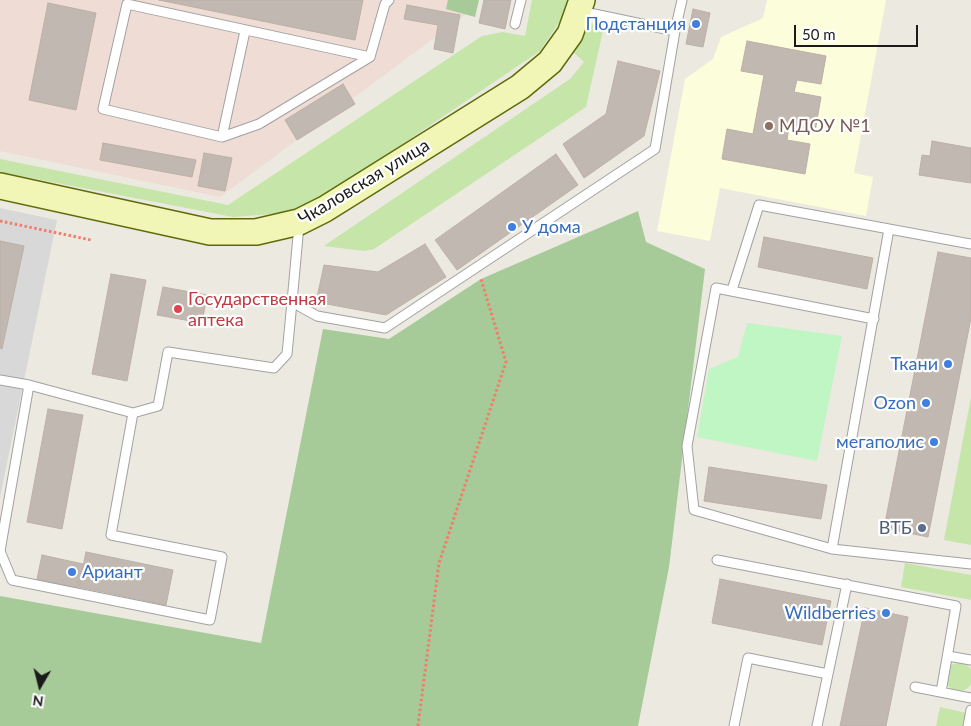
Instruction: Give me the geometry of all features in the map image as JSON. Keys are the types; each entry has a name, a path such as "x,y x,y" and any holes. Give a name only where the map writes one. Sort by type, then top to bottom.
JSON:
{"street":[{"name":"Чкаловская улица","path":"0,186 210,232 256,232 299,222 333,204 520,86 550,62 570,34 581,6"}],"lane":[{"path":"370,57 126,4 103,110 222,137 259,124 370,57 385,4 389,0"},
{"path":"515,24 521,0"},
{"path":"292,302 317,316 385,328 655,149 682,0"},
{"path":"581,6 675,32"},
{"path":"222,137 246,31"},
{"path":"732,290 759,205 971,244"},
{"path":"0,380 29,385 133,413 158,406 168,352 274,368 287,354 299,222"},
{"path":"832,549 889,229"},
{"path":"874,319 716,288 687,446 694,510 832,549 971,564"},
{"path":"29,385 0,552 12,580 210,620 222,557 111,535 133,413"},
{"path":"717,560 956,606 941,692"},
{"path":"817,726 847,584"},
{"path":"948,656 971,660"},
{"path":"734,726 748,658 828,674"},
{"path":"915,687 971,698"},
{"path":"968,726 971,710"}],"path":[{"path":"0,221 91,240"},
{"path":"418,726 439,562 506,362 481,278"}],"shaded area":[{"path":"0,0 468,0 465,15 220,197 0,151"},
{"name":"МДОУ №1","path":"767,0 886,0 854,173 873,177 866,216 720,188 710,241 657,231 685,79 713,59 721,37 763,18"},
{"path":"0,208 57,220 0,497"}],"green space":[{"path":"448,0 479,0 475,17 446,9"},
{"path":"532,0 570,0 564,15 540,51 333,191 313,202 284,213 233,217 0,172 0,159 228,205 482,36 502,32 525,36"},
{"path":"593,23 604,26 586,107 374,249 364,251 324,246 570,79 584,62 572,51"},
{"path":"638,211 646,242 705,269 669,567 638,726 0,726 0,596 261,643 323,329 389,339 481,279"},
{"path":"747,323 842,336 817,461 697,437 709,369 738,357"},
{"path":"971,397 971,545 944,540"},
{"path":"905,563 971,575 971,600 901,587"},
{"path":"959,663 969,667 973,677 969,687 959,691 949,687 945,677 949,667"},
{"path":"940,707 966,713 963,726 936,726"}],"building":[{"path":"159,0 363,0 355,40"},
{"path":"484,0 511,0 505,29 479,23"},
{"path":"48,3 96,13 76,110 29,100"},
{"path":"407,5 460,15 453,53 434,49 438,25 404,19"},
{"path":"693,9 710,13 703,47 686,44"},
{"path":"747,41 826,56 821,84 797,80 794,92 821,97 815,132 789,127 787,140 810,144 805,174 722,159 727,129 753,134 764,75 741,71"},
{"path":"618,61 660,71 644,136 584,178 563,144 606,114"},
{"path":"343,84 355,104 297,140 285,120"},
{"path":"932,141 971,148 971,183 919,175 922,155 930,156"},
{"path":"103,143 196,160 192,177 100,160"},
{"path":"204,153 232,158 225,191 198,186"},
{"path":"556,154 578,185 457,270 435,240"},
{"path":"764,237 873,258 867,289 758,267"},
{"path":"0,241 24,246 2,349 0,348"},
{"path":"425,244 446,277 386,315 316,302 324,265 378,272"},
{"path":"938,252 971,258 971,318 928,537 884,528"},
{"path":"111,274 146,280 127,381 92,374"},
{"path":"163,287 207,295 202,323 157,315"},
{"path":"48,409 83,415 62,529 27,522"},
{"path":"709,467 827,485 821,519 704,501"},
{"path":"86,552 173,570 166,605 79,587"},
{"path":"42,555 83,564 78,588 37,579"},
{"path":"720,579 831,601 822,645 712,623"},
{"path":"865,608 908,617 886,726 840,726"}],"place":[{"name":"Подстанция","path":"696,24"},
{"name":"МДОУ №1","path":"769,126"},
{"name":"У дома","path":"512,227"},
{"name":"Государственная аптека","path":"178,309"},
{"name":"Ткани","path":"948,364"},
{"name":"Ozon","path":"926,403"},
{"name":"мегаполис","path":"934,442"},
{"name":"ВТБ","path":"922,528"},
{"name":"Ариант","path":"72,572"},
{"name":"Wildberries","path":"886,613"}]}
